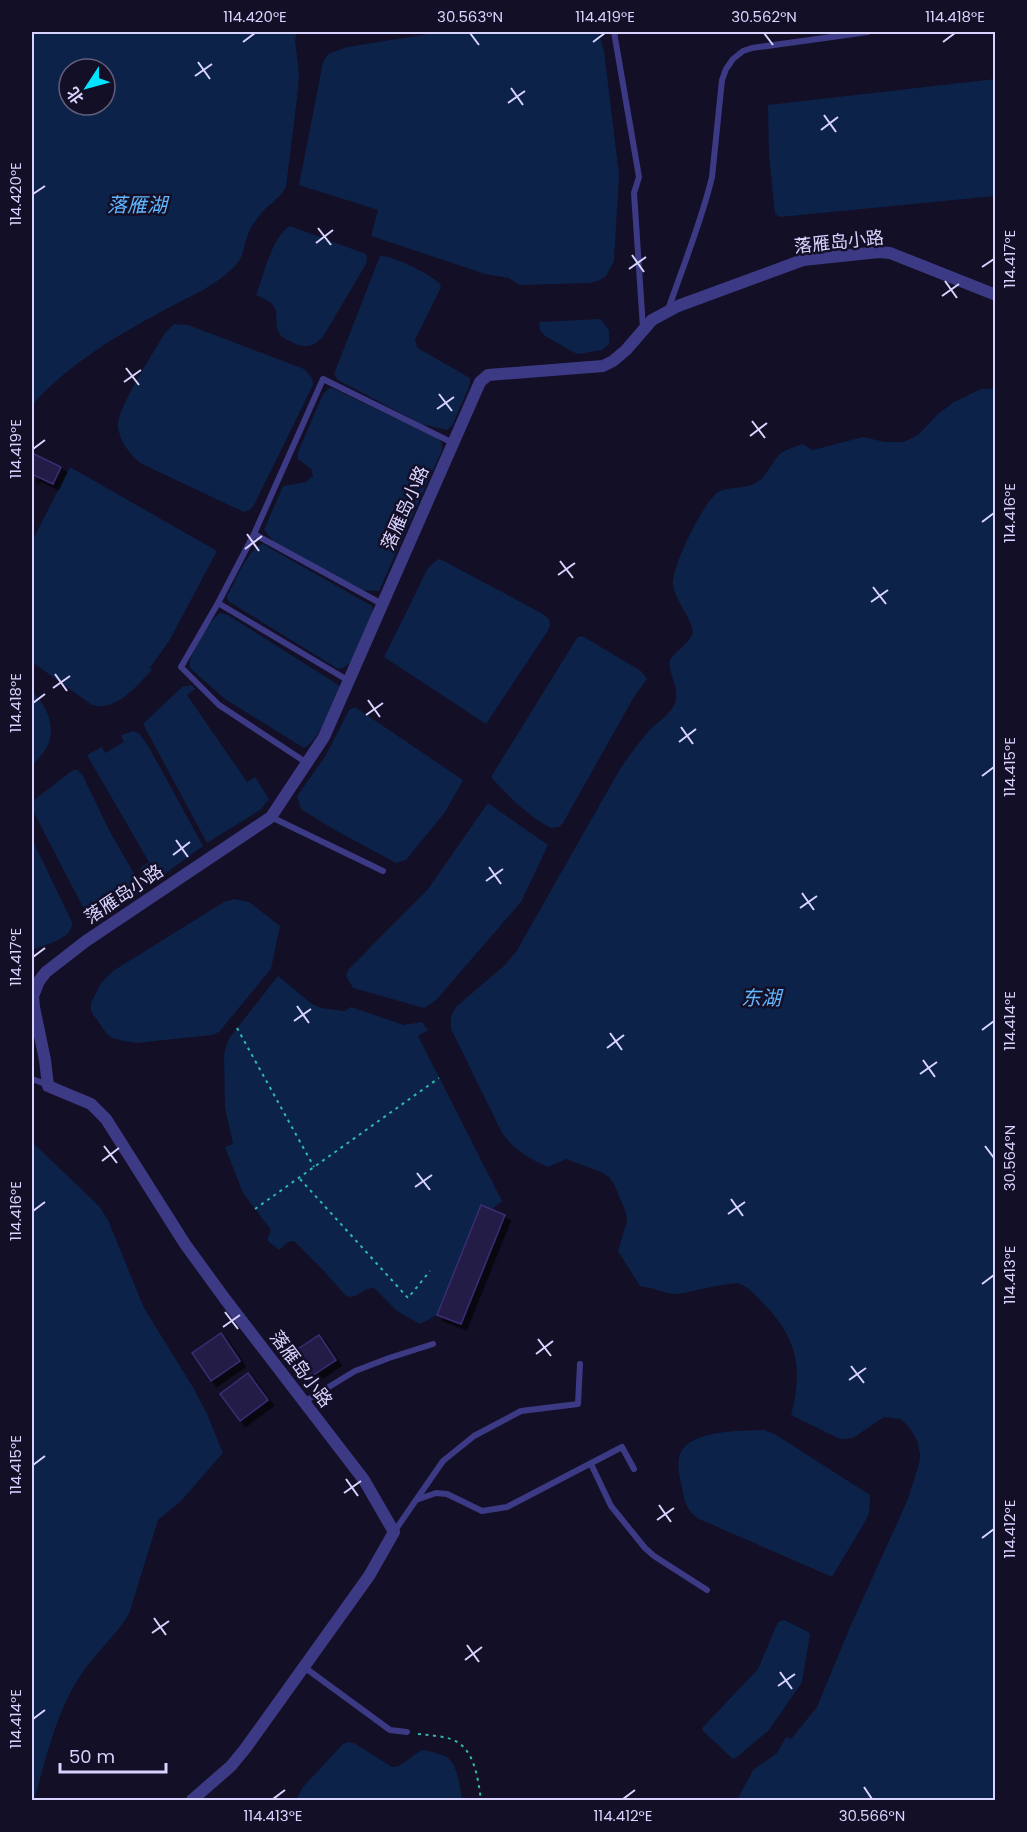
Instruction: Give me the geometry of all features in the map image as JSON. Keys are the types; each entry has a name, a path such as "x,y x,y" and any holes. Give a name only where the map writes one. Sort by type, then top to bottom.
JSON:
{"street":[{"name":"落雁岛小路","path":"394,1532 364,1480 185,1244 106,1119 91,1104 48,1086 33,996 39,981 59,961 86,941 271,817 324,737 480,382 488,375 603,366 619,356 652,320 668,310 802,260 879,252 901,256 996,295"},
{"path":"192,1800 231,1766 369,1576 394,1532"}],"lane":[{"path":"614,32 639,177 634,193 643,329"},
{"path":"668,310 711,184 722,80 730,63 743,51 752,48 868,32"},
{"path":"307,763 219,705 181,667 254,534 323,379 453,443"},
{"path":"254,534 382,604"},
{"path":"218,603 350,681"},
{"path":"271,817 383,871"},
{"path":"32,1079 48,1086"},
{"path":"304,1402 355,1371 433,1344"},
{"path":"394,1532 443,1461 474,1436 522,1411 578,1404 580,1364"},
{"path":"416,1500 442,1493 482,1511 500,1509 622,1448 634,1469"},
{"path":"591,1464 611,1506 645,1548 707,1590"},
{"path":"304,1667 390,1730 407,1732"}],"path":[{"path":"237,1028 314,1167"},
{"path":"255,1209 439,1078"},
{"path":"299,1178 408,1298 430,1271"},
{"path":"407,1732 450,1739 458,1743 473,1762 481,1800"}],"water":[{"name":"落雁湖","path":"32,32 297,32 295,40 299,73 298,89 286,187 253,224 238,263 209,286 92,353 32,405"},
{"path":"441,32 598,32 604,51 619,175 614,261 606,276 600,280 590,283 519,285 509,278 485,274 371,236 378,210 299,185 323,62 328,54 347,47"},
{"path":"995,79 995,196 780,217 775,214 769,154 768,105"},
{"path":"290,226 366,254 367,258 366,264 324,335 316,343 308,346 295,344 281,336 273,305 256,295 278,238"},
{"path":"380,256 412,266 441,285 415,340 417,347 421,350 470,378 470,384 452,426 447,430 421,424 338,380 334,374"},
{"path":"599,319 609,330 609,344 602,350 579,354 545,336 540,330 539,322"},
{"path":"174,324 188,325 304,369 312,378 313,385 250,510 244,512 142,464 129,452 120,437 118,426 123,407 164,334"},
{"path":"332,388 437,438 442,443 442,451 379,591 362,590 274,542 264,530 283,486 306,482 313,476 311,469 298,459 298,452 323,394"},
{"name":"东湖","path":"981,389 996,389 995,1800 737,1800 753,1770 777,1753 786,1737 791,1739 817,1707 850,1627 908,1499 919,1464 918,1442 910,1428 901,1419 884,1417 853,1438 840,1439 791,1415 795,1399 797,1369 791,1343 776,1318 743,1285 728,1284 676,1294 640,1286 618,1251 627,1221 614,1184 601,1172 566,1159 548,1167 528,1157 512,1144 502,1133 451,1029 451,1019 457,1006 504,966 516,952 620,769 646,734 675,704 676,693 670,660 689,640 693,632 677,598 673,577 689,536 712,498 722,490 754,484 762,478 781,453 802,444 813,450 863,437 885,442 904,442 919,434 938,414 954,402"},
{"path":"70,467 217,551 169,641 150,668 152,670 126,696 110,705 92,705 32,662 32,541"},
{"path":"263,544 372,606 373,612 351,662 343,668 338,669 228,601 227,596 242,566 252,552"},
{"path":"438,559 543,614 550,622 547,632 486,724 384,657 428,568"},
{"path":"220,613 228,615 340,686 320,730 310,744 304,748 225,699 190,668 192,655 200,639 210,623"},
{"path":"580,636 641,671 647,679 635,695 563,823 559,827 551,828 519,806 491,777"},
{"path":"192,685 195,689 187,695 247,782 255,777 269,799 260,810 207,843 143,724 182,687"},
{"path":"32,691 46,709 51,731 47,747 32,766"},
{"path":"355,707 463,780 445,812 406,860 396,863 301,809 297,796 326,755 349,710"},
{"path":"133,731 139,733 150,749 203,846 155,881 148,878 140,868 149,862 87,755 102,747 105,753 124,742 121,735"},
{"path":"73,770 78,770 83,776 110,832 142,887 140,892 100,922 87,915 32,809 34,800"},
{"path":"488,803 548,845 521,902 436,1000 424,1008 353,988 346,976 348,970 428,889"},
{"path":"32,839 72,922 68,933 63,937 32,950"},
{"path":"234,899 249,902 280,926 271,969 219,1032 212,1035 136,1043 112,1038 106,1033 91,1011 91,1003 101,983 113,971 224,902"},
{"path":"278,976 312,1004 321,1008 345,1011 351,1007 404,1025 422,1022 428,1030 418,1036 502,1201 492,1209 481,1205 437,1315 420,1324 397,1311 374,1288 352,1297 345,1295 294,1241 288,1242 279,1250 267,1240 271,1230 243,1193 225,1147 233,1144 225,1108 224,1055 230,1037"},
{"path":"32,1142 99,1206 108,1220 144,1308 194,1389 223,1453 181,1501 158,1520 129,1614 84,1670 70,1693 52,1738 34,1800 32,1800"},
{"path":"764,1430 776,1435 870,1495 869,1513 866,1520 832,1577 699,1519 686,1505 678,1465 683,1449 702,1437 729,1432"},
{"path":"784,1620 810,1634 802,1682 769,1730 733,1759 702,1730 703,1727 758,1669 778,1622"},
{"path":"354,1743 392,1767 401,1765 424,1750 448,1758 456,1772 462,1800 296,1800 303,1787 343,1744"}],"building":[{"path":"32,453 61,467 53,484 34,475 32,479"},
{"path":"481,1205 505,1215 461,1324 437,1315"},
{"path":"221,1333 240,1361 211,1381 192,1353"},
{"path":"319,1335 336,1360 306,1380 289,1355"},
{"path":"248,1373 268,1400 240,1421 220,1394"}]}
